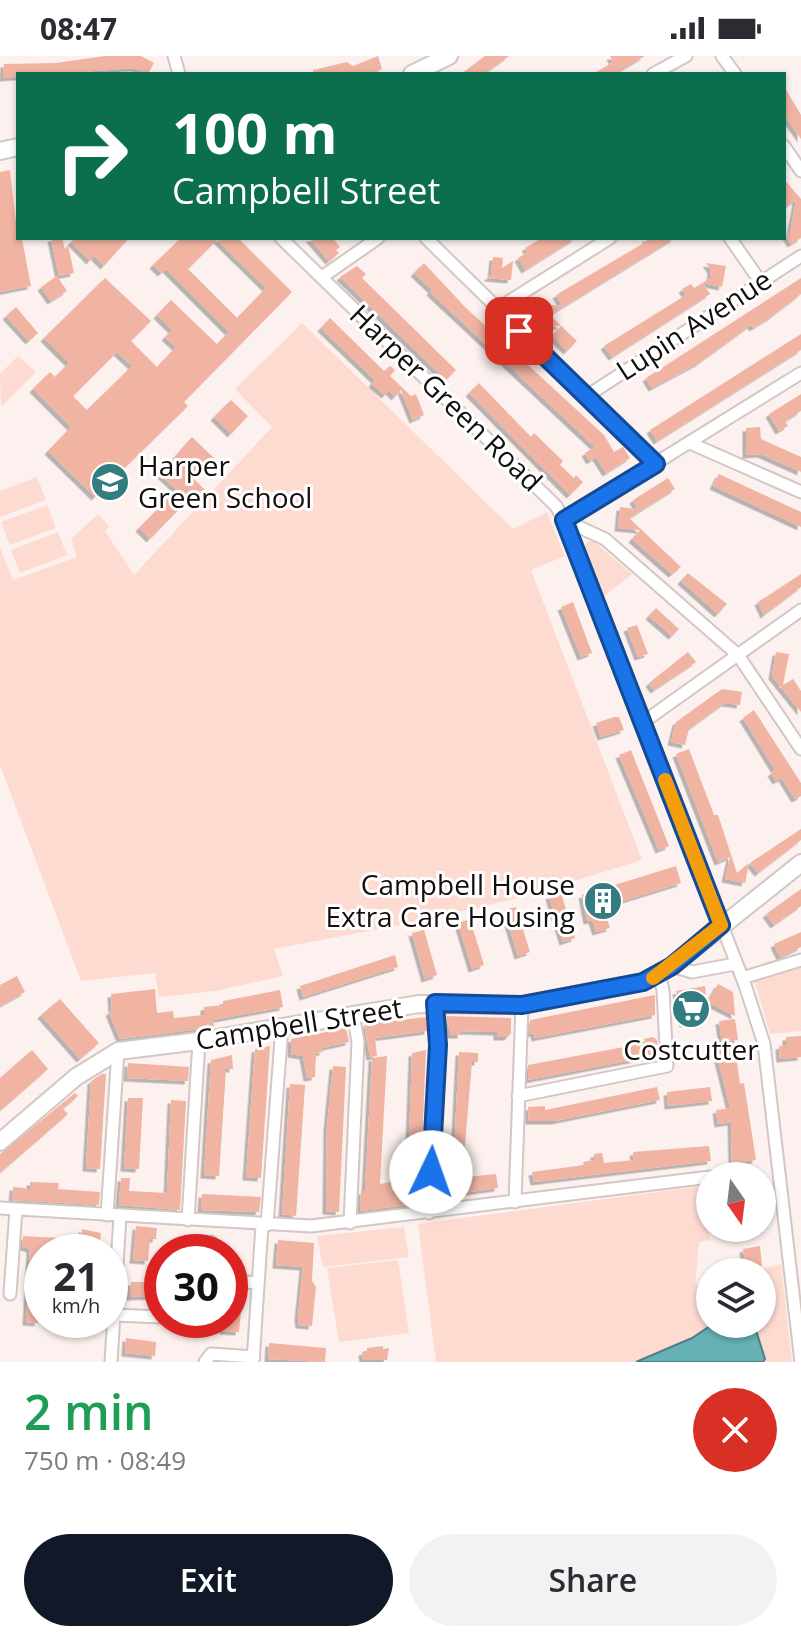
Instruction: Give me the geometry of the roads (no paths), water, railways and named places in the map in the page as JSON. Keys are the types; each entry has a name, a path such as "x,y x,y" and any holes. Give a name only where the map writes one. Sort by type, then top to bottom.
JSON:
{"street":[{"path":"431,70 449,56"},
{"path":"657,72 686,56"},
{"path":"786,149 801,171"},
{"name":"Harper Green Road","path":"283,240 556,506 564,520 742,978 764,1044 801,1362"},
{"path":"322,277 375,240"},
{"path":"428,240 656,464"},
{"path":"497,309 607,240"},
{"path":"731,240 760,281"},
{"name":"Lupin Avenue","path":"587,396 801,256"},
{"path":"564,520 801,373"},
{"path":"690,443 801,492"},
{"path":"564,520 605,539 738,655 801,749"},
{"path":"642,723 801,610"},
{"name":"Campbell Street","path":"0,1142 76,1077 118,1051 199,1041 353,1013 435,1003 522,1005 643,982 665,970 801,863"},
{"path":"742,978 801,960"},
{"name":"Campbell Street","path":"665,970 692,972 735,964"},
{"path":"518,1096 667,1066 663,990 665,970"},
{"path":"429,1213 438,1045 435,1003"},
{"path":"515,1202 522,1005"},
{"path":"350,1223 358,1042 353,1013"},
{"path":"205,1362 211,1354 253,1360 282,1026"},
{"path":"188,1220 199,1041"},
{"path":"107,1215 118,1051"},
{"path":"0,1208 264,1225 350,1223 696,1179"},
{"path":"10,1294 16,1209"},
{"path":"118,1234 120,1216"},
{"path":"248,1282 258,1283"},
{"path":"111,1362 113,1338"}],"water":[{"path":"696,1335 696,1338 758,1338 765,1359 763,1362 636,1362"}],"place":[{"name":"Harper Green School","path":"110,482"},
{"name":"Campbell House Extra Care Housing","path":"603,901"},
{"name":"Costcutter","path":"691,1009"}]}
